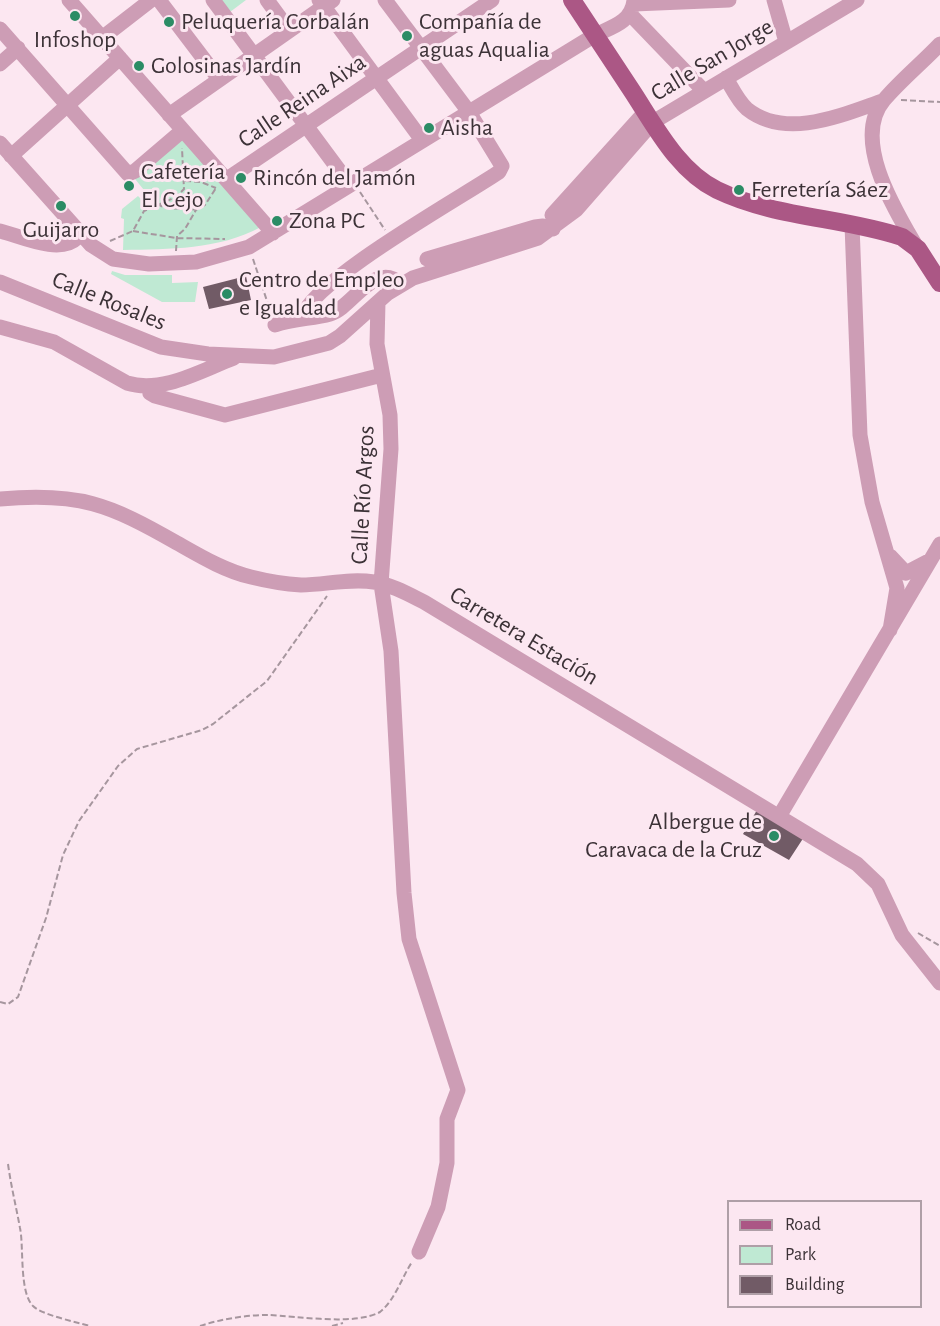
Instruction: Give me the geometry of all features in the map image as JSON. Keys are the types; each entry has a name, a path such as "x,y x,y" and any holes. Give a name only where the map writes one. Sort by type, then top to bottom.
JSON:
{"main road":[{"path":"572,0 649,117 689,171 718,191 777,210 882,231 914,245 940,284"}],"street":[{"path":"69,0 183,130 224,183 273,232"},
{"path":"102,38 151,0"},
{"path":"159,0 219,79"},
{"path":"213,0 352,184"},
{"path":"267,0 289,30"},
{"path":"302,317 307,307 322,291 391,240 501,169 501,162 470,111 384,0"},
{"name":"Calle Reina Aixa","path":"224,183 305,124 492,0"},
{"path":"0,144 75,228 95,248 113,259 177,264 217,258 249,247 595,35 618,24 633,6 729,0"},
{"path":"774,0 786,42"},
{"name":"Calle San Jorge","path":"401,284 434,270 538,238 553,222 576,210 649,117 704,91 856,0"},
{"path":"169,115 325,2 422,140"},
{"path":"633,6 704,91"},
{"path":"0,29 128,174 139,168 183,130"},
{"path":"914,245 881,176 873,147 876,116 882,101 940,44"},
{"path":"0,64 18,48"},
{"path":"11,156 120,58"},
{"path":"726,78 746,108 763,117 789,123 821,120 882,101"},
{"path":"882,231 895,224 896,211"},
{"path":"427,259 553,222"},
{"path":"852,225 860,435 872,502 897,588 890,630"},
{"path":"0,231 57,245 73,242 77,238 75,228"},
{"path":"0,327 54,342 127,383 152,386 240,356 285,355 329,343 401,284 391,278 377,280 332,314 302,317 275,325"},
{"name":"Calle Rosales","path":"0,282 142,342 182,352 240,356"},
{"name":"Calle Río Argos","path":"378,302 377,344 390,415 391,449 381,584 391,651 404,893 409,939 458,1090 447,1119 447,1163 438,1207 419,1252"},
{"path":"152,386 150,393 155,396 225,416 382,375"},
{"name":"Carretera Estación","path":"0,499 56,496 86,501 124,514 220,566 249,577 302,585 342,581 381,584 424,602 780,815 869,873 885,895 902,935 940,983"},
{"path":"886,548 899,568 906,573 920,567 936,551"},
{"path":"780,815 936,551"}],"path":[{"path":"882,101 916,98 940,102"},
{"path":"133,231 144,211 176,197 184,189 183,130"},
{"path":"184,181 224,183"},
{"path":"177,264 176,238 196,210 205,204 224,183"},
{"path":"352,184 391,240"},
{"path":"157,204 171,208 196,210"},
{"path":"95,248 133,231 176,238 233,238"},
{"path":"249,247 275,325"},
{"path":"0,1002 8,1004 18,997 46,918 63,855 79,821 118,766 137,749 202,730 213,724 267,681 319,607 342,581"},
{"path":"8,1164 21,1230 25,1285 33,1307 90,1326"},
{"path":"332,1326 368,1318 380,1312 389,1302 419,1252"},
{"path":"200,1326 264,1315 346,1322"}],"green space":[{"path":"221,0 246,0 230,12"},
{"path":"182,138 261,227 245,235 194,247 123,250 122,209 138,196 142,200 148,195 135,179"},
{"path":"112,271 125,275 172,275 172,283 198,282 195,302 162,302 111,274"}],"building":[{"name":"Centro de Empleo e Igualdad","path":"246,276 251,300 209,309 203,287"},
{"name":"Albergue de Caravaca de la Cruz","path":"757,810 804,837 789,860 743,834"}],"place":[{"name":"Infoshop","path":"75,16"},
{"name":"Peluquería Corbalán","path":"169,22"},
{"name":"Compañía de aguas Aqualia","path":"407,36"},
{"name":"Golosinas Jardín","path":"139,66"},
{"name":"Aisha","path":"429,128"},
{"name":"Rincón del Jamón","path":"241,178"},
{"name":"Cafetería El Cejo","path":"129,186"},
{"name":"Ferretería Sáez","path":"739,190"},
{"name":"Guijarro","path":"61,206"},
{"name":"Zona PC","path":"277,221"},
{"name":"Centro de Empleo e Igualdad","path":"227,294"},
{"name":"Albergue de Caravaca de la Cruz","path":"774,836"}]}
